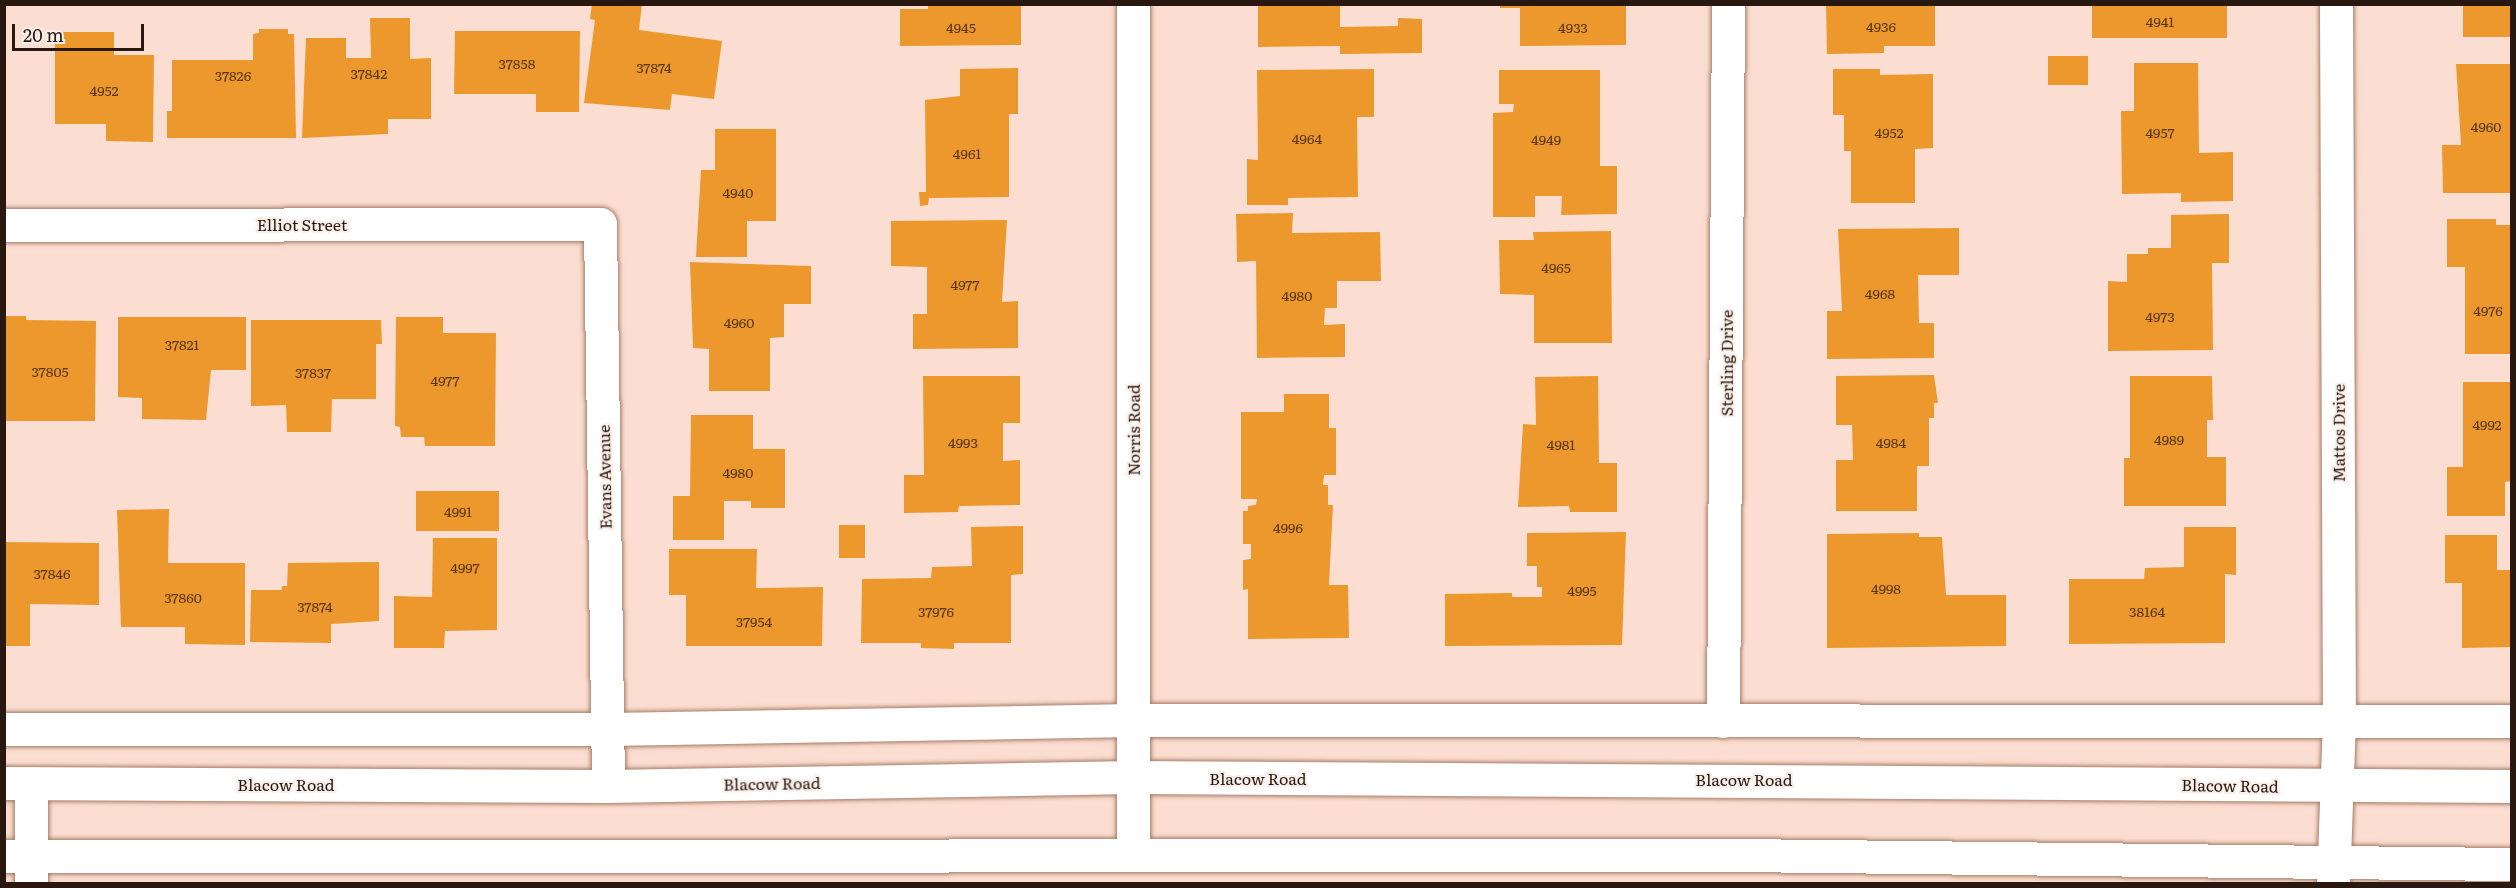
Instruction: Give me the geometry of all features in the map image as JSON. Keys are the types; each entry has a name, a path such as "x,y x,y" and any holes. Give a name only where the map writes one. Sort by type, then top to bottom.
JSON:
{"street":[{"name":"Norris Road","path":"1133,4 1133,855"},
{"name":"Sterling Drive","path":"1723,720 1728,4"},
{"name":"Mattos Drive","path":"2334,873 2339,722 2336,4"},
{"name":"Elliot Street","path":"4,225 600,224"},
{"name":"Evans Avenue","path":"600,224 609,786"},
{"path":"4,729 608,729 1133,720 2511,721"},
{"name":"Blacow Road","path":"18,783 609,786 1133,777 2511,786"},
{"path":"18,783 22,865 1133,855 1725,855 2334,873 2511,864"}],"building":[{"path":"592,4 642,4 639,30 722,41 714,99 672,94 670,110 584,103 595,20 590,19"},
{"path":"928,4 1021,4 1021,45 900,46 900,9 928,9"},
{"path":"1500,4 1626,4 1626,45 1520,46 1520,8 1500,8"},
{"path":"1935,4 1935,46 1884,46 1884,53 1827,54 1826,5"},
{"path":"2092,4 2227,4 2227,38 2092,38"},
{"path":"2463,4 2512,4 2512,37 2463,37"},
{"path":"1258,5 1340,5 1340,27 1398,26 1398,18 1422,19 1422,53 1340,54 1340,46 1258,47"},
{"path":"370,18 410,18 410,59 431,58 431,119 388,119 388,134 302,138 306,38 346,38 346,58 371,58"},
{"path":"259,29 288,29 288,34 294,34 296,138 167,138 167,111 172,111 172,60 253,60 253,34 259,33"},
{"path":"455,31 580,31 579,112 536,112 536,94 454,94"},
{"path":"55,32 114,32 114,55 154,55 153,142 106,141 106,124 55,124"},
{"path":"2048,56 2088,56 2088,85 2048,85"},
{"path":"2134,63 2198,63 2199,153 2233,152 2233,201 2181,202 2181,193 2122,194 2121,111 2134,111"},
{"path":"2456,64 2512,64 2512,193 2443,193 2442,145 2461,145"},
{"path":"1018,68 1018,114 1009,114 1009,197 929,198 928,205 920,206 919,192 926,192 925,100 960,96 960,69"},
{"path":"1374,69 1374,117 1357,117 1358,197 1288,198 1288,205 1247,205 1247,159 1258,160 1257,70"},
{"path":"1833,69 1880,69 1880,75 1933,74 1933,148 1915,149 1915,203 1851,203 1851,151 1844,151 1844,115 1833,115"},
{"path":"1499,70 1600,70 1600,166 1617,166 1617,214 1561,215 1562,196 1535,196 1535,217 1493,217 1493,113 1513,112 1514,104 1499,104"},
{"path":"715,129 776,129 776,221 747,221 747,257 696,257 701,170 715,170"},
{"path":"1293,213 1292,233 1380,232 1381,281 1337,281 1337,308 1325,308 1324,325 1345,324 1345,357 1257,358 1256,261 1237,262 1236,214"},
{"path":"2229,214 2229,263 2212,263 2213,350 2108,351 2108,281 2127,282 2127,254 2148,254 2148,248 2171,248 2171,215"},
{"path":"2447,219 2496,219 2496,225 2512,225 2512,354 2465,354 2465,267 2447,267"},
{"path":"1007,220 1002,302 1018,301 1018,348 913,349 913,314 927,314 927,267 891,266 891,221"},
{"path":"1959,228 1959,275 1918,275 1919,323 1934,323 1934,358 1827,359 1827,311 1842,311 1838,229"},
{"path":"1611,231 1612,343 1534,343 1534,295 1500,294 1499,240 1534,240 1533,232"},
{"path":"690,262 811,266 811,304 784,304 784,337 770,338 770,391 709,391 709,349 693,348"},
{"path":"4,316 26,316 26,320 96,321 95,421 4,421"},
{"path":"118,317 246,317 246,370 211,370 206,420 142,419 142,398 118,397"},
{"path":"396,317 443,317 443,333 496,333 495,446 425,446 424,437 401,437 400,427 395,426"},
{"path":"251,320 381,320 382,344 376,344 376,399 332,399 331,432 287,432 286,405 251,406"},
{"path":"1934,375 1938,403 1934,403 1934,418 1929,418 1929,466 1917,466 1917,511 1836,511 1836,460 1853,460 1852,425 1836,425 1836,376"},
{"path":"923,376 1020,376 1020,423 1003,423 1003,461 1020,460 1020,505 959,506 958,512 904,513 904,475 924,475"},
{"path":"1598,376 1599,463 1617,463 1617,512 1570,512 1569,506 1518,507 1523,424 1536,425 1535,377"},
{"path":"2130,376 2212,376 2213,420 2207,420 2207,457 2226,457 2226,506 2124,506 2124,458 2130,458"},
{"path":"2463,382 2512,382 2512,481 2505,482 2505,516 2447,516 2447,467 2463,467"},
{"path":"1284,394 1329,394 1329,428 1336,428 1336,475 1324,475 1323,485 1328,485 1328,505 1333,505 1329,585 1348,585 1349,638 1248,639 1248,589 1243,590 1243,560 1251,559 1251,544 1243,544 1243,511 1248,511 1248,506 1256,505 1257,499 1241,499 1241,412 1284,412"},
{"path":"691,415 753,415 753,449 785,449 785,508 751,508 751,501 724,501 724,540 673,540 673,496 690,496"},
{"path":"416,491 499,491 499,531 416,531"},
{"path":"169,509 168,563 245,563 245,645 185,644 185,627 121,627 117,510"},
{"path":"839,525 865,525 865,558 839,558"},
{"path":"1023,526 1023,574 1011,575 1011,643 954,643 954,649 921,648 921,643 861,643 862,579 931,578 932,567 972,566 971,527"},
{"path":"2184,527 2236,527 2236,575 2225,574 2225,643 2069,644 2069,579 2144,579 2145,568 2184,567"},
{"path":"1626,532 1622,645 1445,646 1445,594 1512,593 1512,597 1542,597 1542,587 1537,587 1537,566 1527,566 1527,533"},
{"path":"1919,533 1919,537 1942,537 1946,595 2006,595 2006,646 1827,648 1827,534"},
{"path":"2445,535 2497,535 2497,570 2512,570 2512,647 2462,648 2462,583 2445,583"},
{"path":"433,538 497,538 497,630 445,631 444,648 394,648 394,596 432,597"},
{"path":"4,542 99,543 99,605 30,604 30,646 4,646"},
{"path":"669,549 757,549 756,588 823,587 822,646 686,646 686,595 669,595"},
{"path":"379,562 379,621 331,624 331,643 250,642 251,590 282,590 282,586 287,586 288,563"}]}
